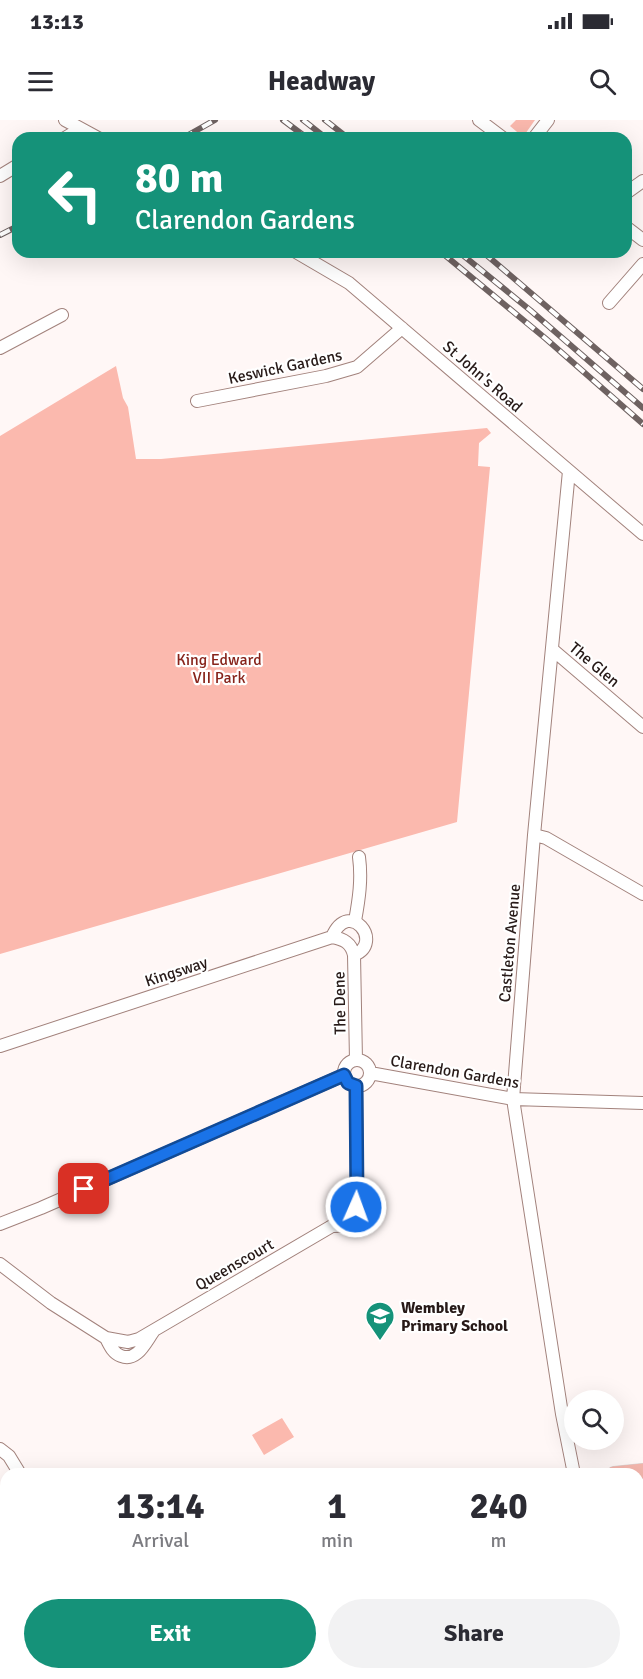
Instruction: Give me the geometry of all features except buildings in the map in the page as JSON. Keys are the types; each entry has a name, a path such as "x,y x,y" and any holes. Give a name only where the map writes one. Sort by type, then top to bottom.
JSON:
{"street":[{"path":"65,120 86,132"},
{"path":"479,120 495,132"},
{"path":"539,132 548,120"},
{"path":"75,132 80,129"},
{"name":"St John's Road","path":"306,258 349,283 643,534"},
{"path":"609,303 643,264"},
{"path":"0,348 62,315"},
{"name":"Keswick Gardens","path":"197,401 326,376 357,367 402,328"},
{"name":"Castleton Avenue","path":"569,471 534,835 513,1099 562,1414 573,1468"},
{"name":"The Glen","path":"553,650 643,727"},
{"path":"534,835 546,837 643,894"},
{"path":"354,955 352,947 344,939 332,937 337,926 347,921 355,921 361,885 359,857"},
{"name":"The Dene","path":"355,921 363,928 367,938 361,952 354,955 356,1060"},
{"name":"Kingsway","path":"0,1046 332,937"},
{"path":"356,1060 365,1062 370,1073 367,1082 356,1086 348,1083 344,1075 346,1065 356,1060"},
{"name":"Clarendon Gardens","path":"370,1073 513,1099 643,1103"},
{"path":"0,1224 344,1075"},
{"name":"Queenscourt","path":"0,1264 51,1303 106,1338 110,1347 117,1354 127,1358 136,1354 154,1330 352,1212 356,1207 357,1199 356,1086"},
{"path":"0,1449 9,1456 16,1468"}],"green space":[{"path":"516,120 535,120 527,132 517,132 510,126"},
{"name":"King Edward VII Park","path":"116,366 123,398 128,407 136,459 161,459 487,428 491,433 479,443 478,466 490,467 457,822 0,954 0,436"},
{"path":"282,1418 294,1437 264,1455 252,1435"}],"railway":[{"path":"194,132 215,120"},
{"path":"283,120 299,132"},
{"path":"303,120 318,132"},
{"path":"325,120 340,132"},
{"path":"0,235 12,229"},
{"path":"448,258 545,338 643,424"},
{"path":"466,258 643,408"},
{"path":"490,258 643,389"}],"place":[{"name":"Wembley Primary School","path":"380,1342"}],"route":[{"path":"84,1189 344,1075 348,1083 356,1086 356,1207"}]}
